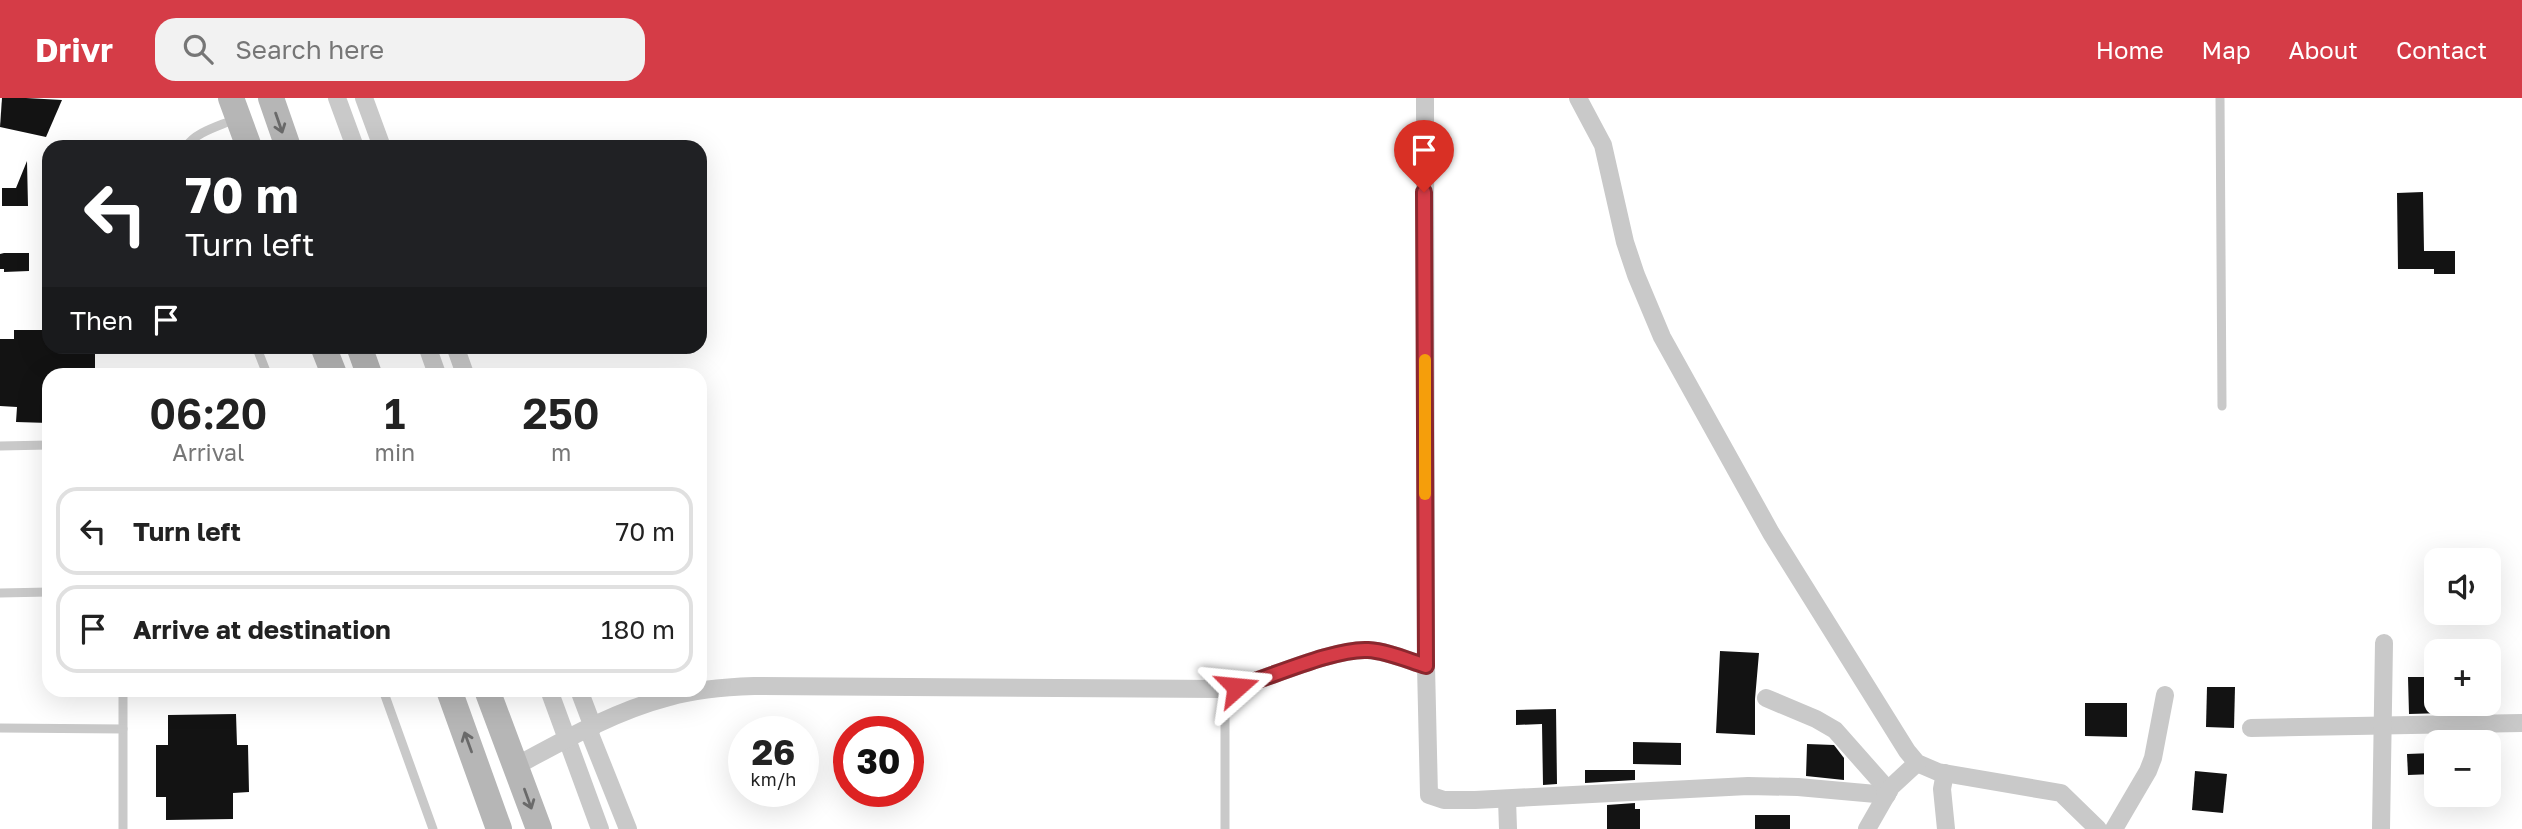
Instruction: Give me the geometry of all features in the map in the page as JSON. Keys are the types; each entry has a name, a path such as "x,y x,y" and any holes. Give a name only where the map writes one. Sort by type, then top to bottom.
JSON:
{"street":[{"path":"271,98 286,140"},
{"path":"337,98 352,140"},
{"path":"365,98 380,140"},
{"path":"1425,98 1426,666 1429,795 1444,800 1507,799 1748,786 1888,793"},
{"path":"1578,98 1603,145 1625,242 1662,337 1771,533 1854,669 1917,763 1945,773 2061,793 2098,829"},
{"path":"234,108 245,140"},
{"path":"2381,829 2384,643"},
{"path":"707,691 754,686 1222,689 1237,687 1354,651 1375,651 1426,666"},
{"path":"2114,829 2153,758 2165,695"},
{"path":"452,697 499,829"},
{"path":"490,697 538,829"},
{"path":"552,697 600,829"},
{"path":"581,697 628,829"},
{"path":"516,766 567,738 668,697"},
{"path":"1766,698 1835,730 1888,793"},
{"path":"2251,728 2522,723"},
{"path":"1867,829 1888,793 1917,763"},
{"path":"1945,773 1942,789 1947,829"},
{"path":"1507,799 1508,829"}],"lane":[{"path":"2220,98 2222,406"},
{"path":"192,140 234,108"},
{"path":"0,446 42,445"},
{"path":"0,593 42,592"},
{"path":"1222,689 1226,709 1225,829"},
{"path":"123,697 123,829"},
{"path":"386,697 433,829"},
{"path":"0,728 123,729"}],"building":[{"path":"2,98 62,100 46,137 0,127"},
{"path":"27,161 28,206 2,206 2,188 16,188"},
{"path":"2423,192 2424,251 2455,251 2455,274 2434,274 2434,269 2398,269 2397,193"},
{"path":"29,253 29,271 4,272 4,269 0,269 0,254"},
{"path":"14,330 42,330 42,354 95,354 95,368 42,368 42,423 16,422 17,407 0,406 0,339 14,339"},
{"path":"1720,651 1759,653 1755,735 1716,733"},
{"path":"2408,677 2424,677 2424,714 2409,714"},
{"path":"2207,687 2235,687 2234,728 2206,727"},
{"path":"2085,703 2127,703 2127,737 2085,736"},
{"path":"1556,709 1557,784 1543,785 1542,724 1516,725 1516,710"},
{"path":"236,714 237,745 248,745 249,792 233,793 233,819 166,820 166,797 156,797 156,745 168,745 168,715"},
{"path":"1633,742 1681,743 1681,765 1633,764"},
{"path":"1807,744 1834,745 1844,758 1844,780 1806,776"},
{"path":"2424,753 2424,774 2408,775 2407,754"},
{"path":"1585,770 1635,770 1635,780 1585,783"},
{"path":"2195,771 2227,774 2223,813 2192,810"},
{"path":"1635,803 1635,809 1640,809 1640,829 1607,829 1607,805"},
{"path":"1755,815 1790,815 1790,829 1755,829"}],"slow traffic":[{"path":"1425,360 1425,494"}],"route":[{"path":"1237,687 1354,651 1375,651 1426,666 1424,192"}]}
